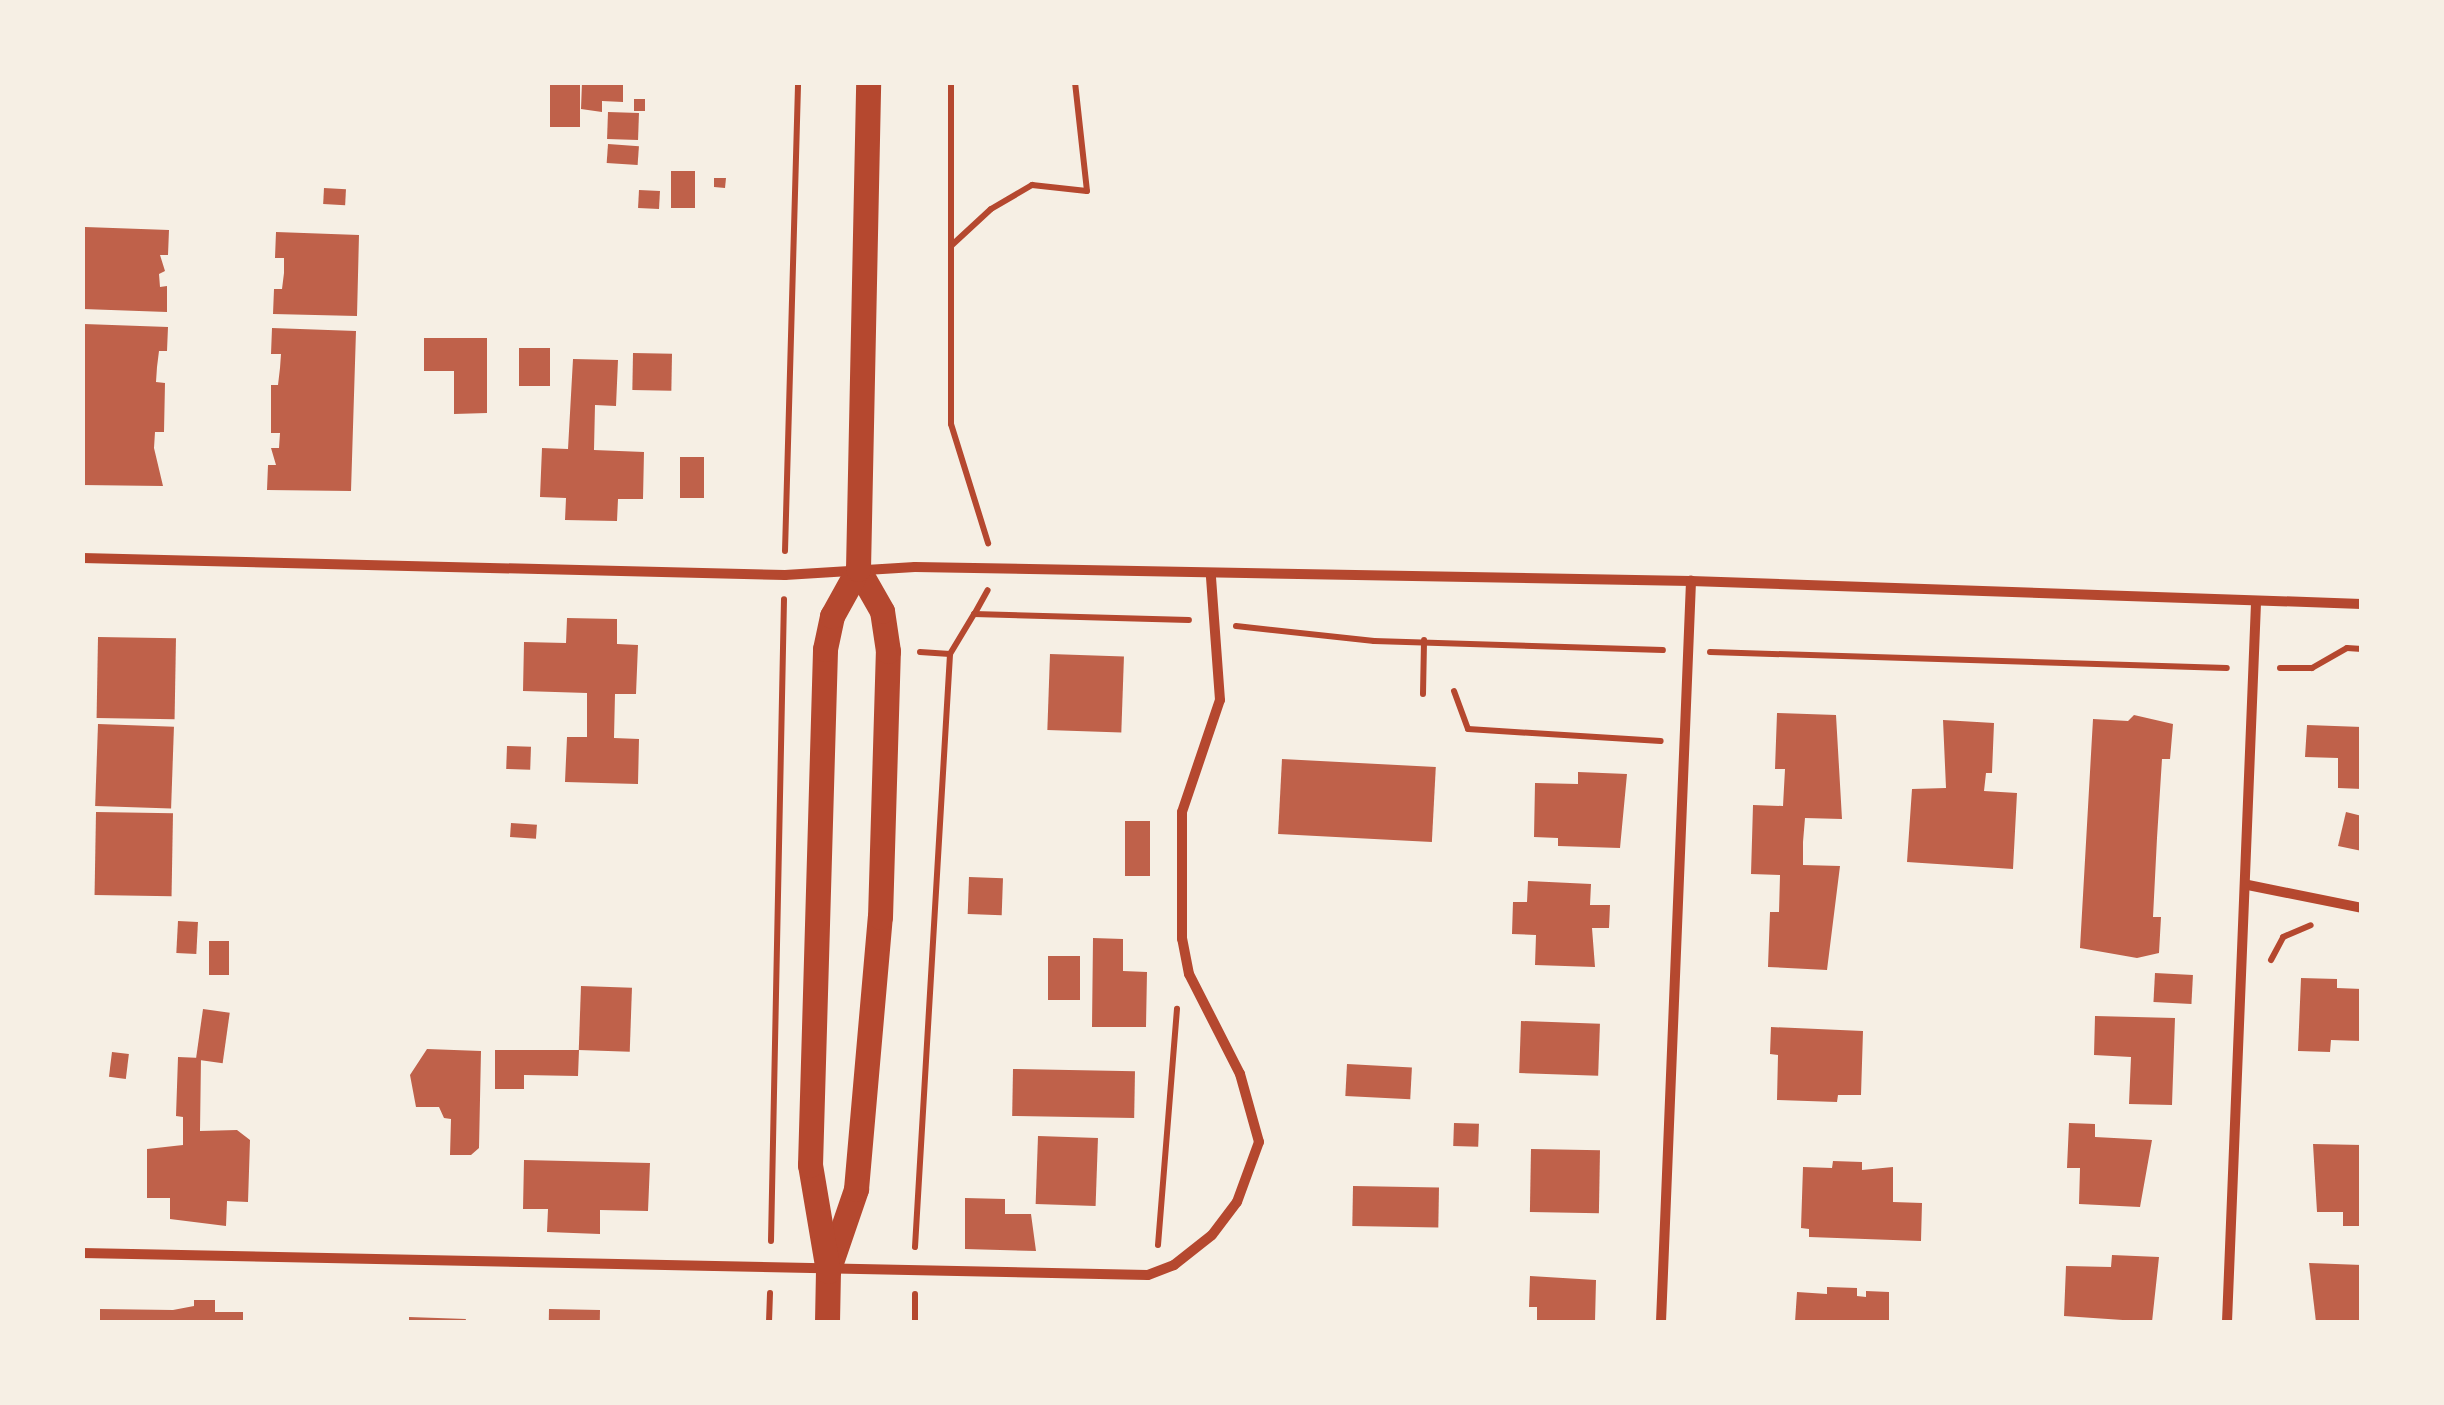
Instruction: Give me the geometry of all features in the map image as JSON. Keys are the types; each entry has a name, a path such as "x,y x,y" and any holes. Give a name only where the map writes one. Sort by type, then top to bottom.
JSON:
{"main road":[{"path":"827,1322 828,1271 810,1166 824,649 832,616 858,569 868,82"},
{"path":"828,1271 849,1222 859,1161 880,917 888,651 882,610 858,569"}],"street":[{"path":"82,558 785,575 858,569 1691,581 2362,604"},
{"path":"82,1254 1148,1275 1174,1265 1212,1235 1247,1185 1259,1142 1246,1092 1190,974 1182,939 1182,812 1220,700 1211,576"},
{"path":"1661,1322 1691,581"},
{"path":"2228,1322 2248,885 2256,602"},
{"path":"2248,885 2362,908"}],"path":[{"path":"769,1322 798,82"},
{"path":"915,1321 914,1272 950,654 986,600 989,570 988,534 951,424 952,82"},
{"path":"952,246 990,209 1032,186 1052,182 1087,191 1074,82"},
{"path":"974,614 1212,623 1374,641 2254,668 2312,668 2347,648 2362,649"},
{"path":"1423,694 1424,640"},
{"path":"784,648 824,649"},
{"path":"888,651 950,654"},
{"path":"1454,691 1468,728 1661,741"},
{"path":"2270,974 2271,954 2283,937 2325,924"},
{"path":"1148,1275 1161,1229 1178,996"}],"building":[{"path":"550,82 580,82 580,127 550,127"},
{"path":"582,82 623,82 623,102 602,101 602,112 581,109"},
{"path":"634,99 645,99 645,111 634,111"},
{"path":"608,112 639,113 638,140 607,139"},
{"path":"608,144 639,146 638,165 607,163"},
{"path":"671,171 695,171 695,208 671,208"},
{"path":"714,178 726,178 725,188 714,187"},
{"path":"324,188 346,189 345,205 323,204"},
{"path":"639,190 660,191 659,209 638,208"},
{"path":"85,227 169,230 168,255 160,255 165,271 159,274 160,287 167,286 167,312 83,309"},
{"path":"276,232 359,235 357,316 273,314 274,289 282,289 284,273 284,258 275,258"},
{"path":"84,324 168,327 167,351 159,351 156,382 165,383 164,432 155,432 154,448 163,486 82,485"},
{"path":"272,328 356,331 351,491 267,490 268,465 276,465 271,448 279,448 280,433 271,433 271,385 278,385 281,354 271,354"},
{"path":"424,338 487,338 487,413 454,414 454,371 424,371"},
{"path":"519,348 550,348 550,386 519,386"},
{"path":"633,353 672,354 671,391 632,390"},
{"path":"573,359 618,360 616,406 595,405 594,450 644,452 643,499 618,499 617,521 565,520 566,498 540,497 542,448 568,449"},
{"path":"680,457 704,457 704,498 680,498"},
{"path":"567,618 617,619 617,644 638,645 636,694 615,694 614,738 639,739 638,784 565,782 567,737 587,737 587,693 523,691 524,642 566,643"},
{"path":"98,637 176,638 175,719 97,718"},
{"path":"1050,654 1124,657 1121,733 1047,730"},
{"path":"1777,713 1836,715 1842,819 1805,818 1803,842 1803,865 1840,866 1827,970 1768,967 1770,912 1779,912 1780,875 1751,874 1753,805 1783,806 1785,769 1775,769"},
{"path":"2134,715 2173,724 2170,759 2162,759 2157,838 2153,917 2161,917 2159,953 2137,958 2080,948 2093,719 2128,721"},
{"path":"1943,720 1994,723 1992,773 1986,773 1984,791 2017,793 2013,869 1907,862 1912,789 1946,788"},
{"path":"98,724 174,727 171,809 95,806"},
{"path":"2307,725 2362,727 2362,789 2338,788 2338,758 2305,757"},
{"path":"507,746 531,747 530,770 506,769"},
{"path":"1282,759 1436,767 1432,842 1278,834"},
{"path":"1578,772 1627,774 1620,848 1558,846 1558,838 1534,837 1535,783 1578,784"},
{"path":"96,812 173,813 172,896 95,895"},
{"path":"2346,812 2362,816 2362,851 2338,846"},
{"path":"1125,821 1150,821 1150,876 1125,876"},
{"path":"511,823 537,825 536,839 510,837"},
{"path":"969,877 1003,878 1002,915 968,914"},
{"path":"1528,881 1591,884 1590,905 1610,905 1609,928 1592,928 1595,967 1535,965 1536,935 1512,934 1513,902 1527,902"},
{"path":"178,921 198,922 196,954 176,953"},
{"path":"1093,938 1123,939 1123,971 1147,972 1146,1027 1092,1027"},
{"path":"209,941 229,941 229,975 209,975"},
{"path":"1048,956 1080,956 1080,1000 1048,1000"},
{"path":"2155,973 2193,975 2191,1004 2153,1002"},
{"path":"2301,978 2337,979 2337,988 2362,989 2362,1041 2331,1040 2330,1052 2298,1051"},
{"path":"581,986 632,988 630,1052 579,1050"},
{"path":"203,1009 230,1013 223,1063 196,1060"},
{"path":"2095,1016 2175,1018 2172,1105 2129,1104 2131,1057 2094,1055"},
{"path":"1521,1021 1600,1024 1598,1076 1519,1073"},
{"path":"1771,1027 1863,1031 1861,1095 1838,1095 1837,1102 1777,1100 1778,1055 1770,1054"},
{"path":"427,1049 481,1051 479,1148 471,1155 450,1155 451,1119 444,1118 439,1107 416,1107 410,1075"},
{"path":"495,1050 579,1050 578,1076 524,1075 524,1089 495,1089"},
{"path":"112,1052 129,1054 126,1079 109,1077"},
{"path":"178,1057 201,1058 200,1131 237,1130 250,1140 248,1202 227,1201 226,1226 170,1219 170,1198 147,1198 147,1149 183,1145 183,1117 176,1116"},
{"path":"1347,1064 1412,1067 1410,1099 1345,1096"},
{"path":"1013,1069 1135,1071 1134,1118 1012,1116"},
{"path":"1454,1123 1479,1124 1478,1147 1453,1146"},
{"path":"2069,1123 2095,1124 2095,1137 2152,1140 2140,1207 2079,1204 2080,1168 2067,1168"},
{"path":"1038,1136 1098,1138 1096,1206 1036,1204"},
{"path":"2313,1144 2362,1145 2362,1226 2343,1226 2343,1212 2317,1212"},
{"path":"1531,1149 1600,1150 1599,1213 1530,1212"},
{"path":"524,1160 650,1163 648,1211 600,1210 600,1234 547,1232 548,1209 523,1209"},
{"path":"1833,1161 1862,1162 1862,1170 1893,1167 1893,1202 1922,1203 1921,1241 1809,1237 1809,1229 1801,1228 1803,1167 1832,1168"},
{"path":"1353,1186 1439,1188 1438,1227 1352,1226"},
{"path":"965,1198 1005,1199 1005,1214 1031,1214 1036,1251 965,1249"},
{"path":"2112,1255 2159,1257 2152,1322 2064,1316 2066,1266 2111,1267"},
{"path":"2309,1263 2362,1265 2362,1322 2316,1322"},
{"path":"1530,1276 1596,1280 1595,1322 1537,1322 1537,1307 1529,1307"},
{"path":"1827,1287 1857,1288 1857,1296 1866,1297 1866,1291 1889,1292 1889,1322 1795,1322 1797,1292 1827,1294"},
{"path":"194,1300 215,1300 215,1312 243,1312 243,1322 100,1322 100,1309 173,1310 194,1306"},
{"path":"549,1309 600,1310 600,1322 549,1322"},
{"path":"409,1317 466,1319 409,1322"}]}
